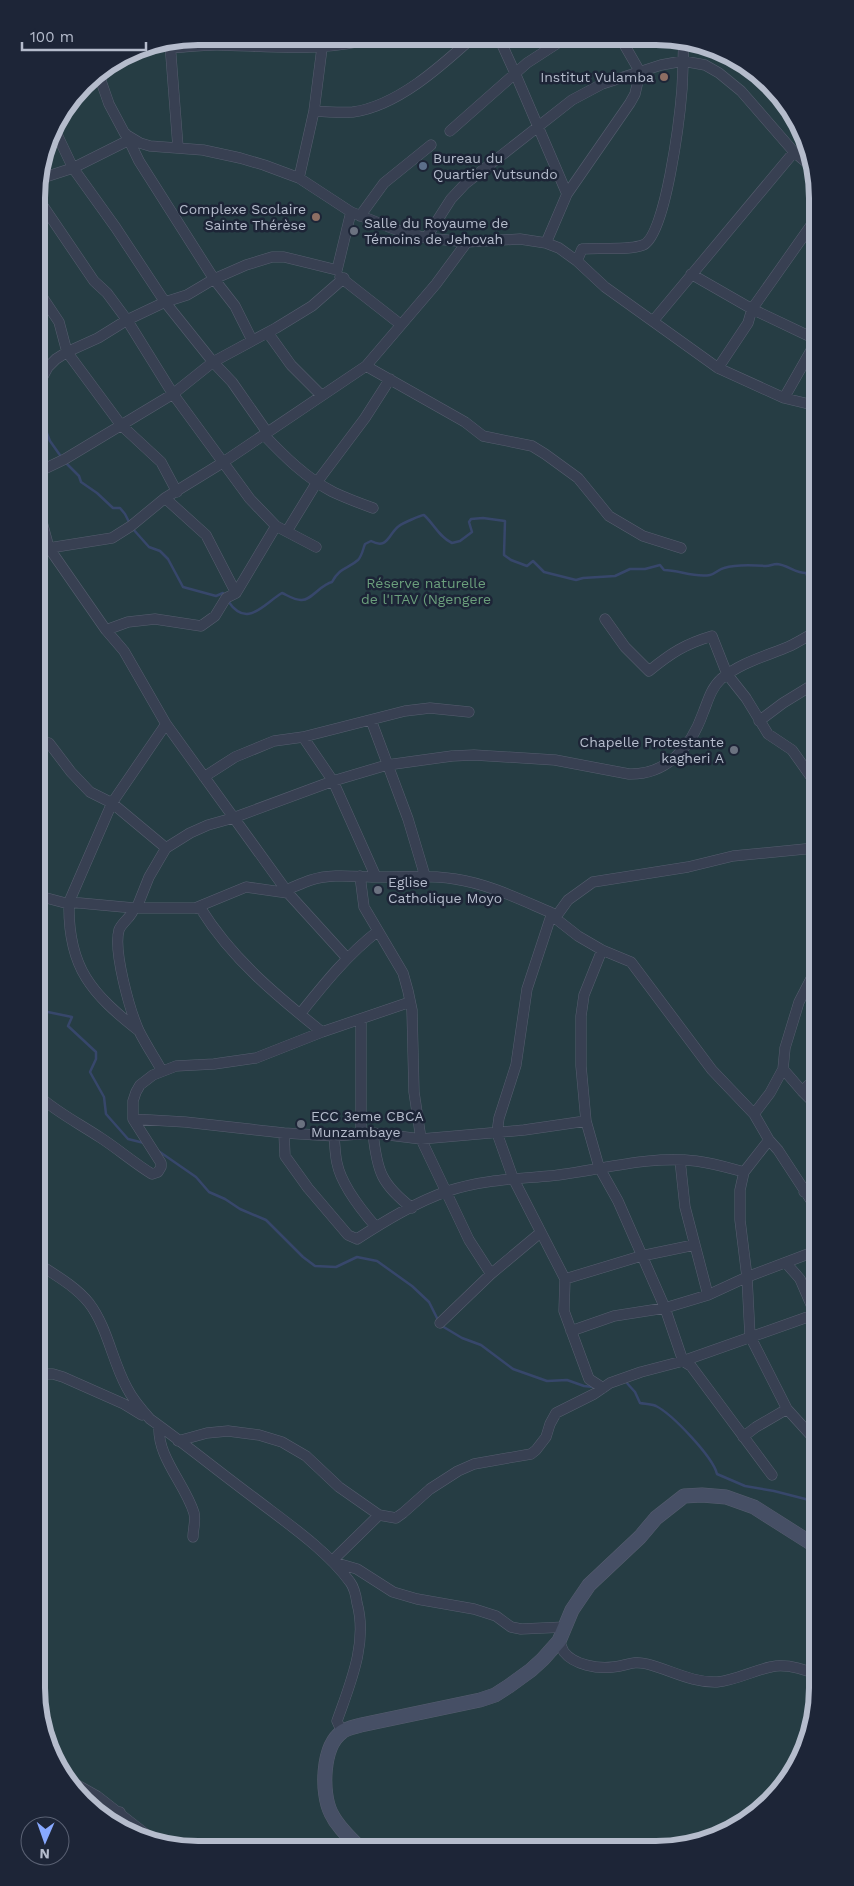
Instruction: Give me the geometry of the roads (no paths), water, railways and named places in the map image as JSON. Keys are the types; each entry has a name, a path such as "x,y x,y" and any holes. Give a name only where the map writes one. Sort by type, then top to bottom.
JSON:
{"street":[{"path":"188,45 322,48 342,45"},
{"path":"314,111 352,112 368,108 400,94 438,68 464,45"},
{"path":"502,45 566,194"},
{"path":"450,130 515,73 551,45"},
{"path":"546,243 566,194 635,94 640,72 624,45"},
{"path":"170,48 178,147"},
{"path":"299,178 314,111 322,48"},
{"path":"577,261 582,249 644,245 653,236 662,210 677,133 684,48"},
{"path":"426,238 451,199 465,184 572,100 602,84 661,65 683,61 705,65 719,73 741,91 794,152 805,161"},
{"path":"101,80 103,92 139,161 214,279 235,306 252,340"},
{"path":"58,137 72,168 116,228 164,302 213,362 232,382 265,434 292,463 317,482 332,491 373,508"},
{"path":"127,137 150,146 203,150 240,158 299,178 356,214 394,229 426,238 467,242 520,239 546,243 559,248 577,261 605,287 718,368 784,398 809,404"},
{"path":"47,177 72,168 127,137"},
{"path":"45,373 56,359 66,352 98,338 127,320 164,302 187,295 214,279 246,265 272,256 284,256 337,270 356,214 384,183 431,146"},
{"path":"653,321 794,152"},
{"path":"45,209 94,281 107,293 127,320 173,394 250,499 276,526 316,547"},
{"path":"718,368 748,323 752,309 809,228"},
{"path":"45,548 112,538 131,526 165,498 222,463 320,395 366,366 436,284 467,242"},
{"path":"302,260 344,278 400,324"},
{"path":"691,274 752,309 809,336"},
{"path":"45,469 173,394 213,362 268,333 312,306 344,278"},
{"path":"45,301 59,322 66,352 121,425 161,462 177,492"},
{"path":"268,333 298,372 320,395"},
{"path":"784,398 809,354"},
{"path":"366,366 465,422 483,436 532,446 546,454 578,478 609,516 643,536 681,548"},
{"path":"287,531 317,482 365,418 390,379"},
{"path":"165,498 206,536 236,593"},
{"path":"106,630 128,622 155,619 201,626 215,616 226,598 236,593 276,526"},
{"path":"45,533 49,548 106,630 124,652 166,724 287,891 309,918 347,958"},
{"path":"605,619 625,647 649,671 686,644 712,636 727,674 746,698 768,734 792,750 809,774"},
{"path":"162,1072 140,1031 120,963 118,944 119,929 136,908 149,877 166,848 208,825 233,818 333,781 387,765 452,756 474,755 555,760 629,774 654,771 676,758 687,745 698,725 712,690 719,681 727,674 760,657 790,646 809,635"},
{"path":"759,720 809,687"},
{"path":"204,777 244,754 274,741 303,737 405,711 430,708 469,712"},
{"path":"371,720 408,819 425,876"},
{"path":"140,1031 115,1012 94,990 85,977 74,956 69,921 69,903 112,803 166,724"},
{"path":"303,737 333,781 376,877"},
{"path":"45,743 49,743 71,772 90,792 112,803 166,848"},
{"path":"602,1388 589,1379 564,1311 565,1279 513,1178 497,1133 499,1118 516,1065 527,989 553,916 568,900 593,882 688,867 732,856 809,848"},
{"path":"195,908 246,887 287,891 311,880 333,876 425,876 456,879 475,883 513,896 553,916 578,936 602,950 631,962 712,1070 754,1114 769,1140 778,1150 809,1199"},
{"path":"360,876 364,907 403,973 410,1002 414,1092 420,1139 469,1240 491,1274"},
{"path":"45,897 69,903 136,908 201,909 210,924 246,967 322,1032"},
{"path":"300,1014 332,973 359,945 378,931"},
{"path":"602,950 584,995 579,1032 586,1121 600,1167 618,1201 665,1308 683,1361 691,1366 772,1475"},
{"path":"754,1114 770,1093 783,1069 785,1048 799,1002 809,983"},
{"path":"45,1101 102,1138 152,1174 158,1172 161,1162 133,1119 133,1101 140,1085 153,1075 176,1066 214,1064 256,1058 322,1032 410,1002"},
{"path":"361,1019 361,1134"},
{"path":"783,1069 809,1098"},
{"path":"802,1091 809,1085"},
{"path":"133,1119 185,1122 284,1133 334,1136 373,1133 420,1139 497,1133 586,1121"},
{"path":"284,1133 285,1156 308,1188 348,1235 357,1239 376,1227 445,1192 513,1178 549,1176 600,1167 680,1160 714,1164 744,1172"},
{"path":"373,1133 376,1161 390,1190 412,1208"},
{"path":"334,1136 337,1165 350,1192 376,1227"},
{"path":"769,1140 744,1172 740,1190 740,1220 747,1277 750,1336 788,1409 809,1431"},
{"path":"680,1160 685,1207 708,1295"},
{"path":"804,1192 809,1187"},
{"path":"440,1323 491,1274 540,1233"},
{"path":"565,1279 642,1256 694,1245"},
{"path":"571,1331 614,1316 665,1308 708,1295 747,1277 809,1255"},
{"path":"786,1263 800,1279 809,1299"},
{"path":"45,1268 71,1285 88,1302 103,1327 126,1387 136,1403 150,1419"},
{"path":"178,1441 207,1433 228,1431 259,1435 282,1442 306,1456 339,1487 379,1515 396,1518 430,1489 458,1471 474,1464 531,1454 546,1437 556,1413 602,1388 641,1372 683,1361 750,1336 809,1317"},
{"path":"45,1374 63,1377 124,1404 150,1419 285,1522 332,1561 351,1583 358,1605 360,1625 358,1652 353,1677 337,1721 342,1732"},
{"path":"743,1437 756,1427 788,1409"},
{"path":"159,1426 159,1441 185,1490 194,1514 193,1537"},
{"path":"353,1841 340,1827 331,1813 326,1799 326,1764 332,1744 342,1732 361,1725 458,1706 495,1695 531,1670 559,1641 572,1610 589,1585 640,1537 656,1518 684,1496 726,1497 754,1507 809,1542"},
{"path":"332,1561 379,1515"},
{"path":"332,1561 357,1569 393,1592 417,1599 474,1608 496,1616 511,1627 521,1629 565,1627"},
{"path":"559,1641 564,1652 576,1661 594,1667 615,1667 631,1662 646,1664 699,1681 717,1682 739,1678 775,1666 792,1666 809,1672"},
{"path":"83,1788 98,1796 118,1817 130,1825"}],"waterway":[{"path":"45,428 50,441 62,458"},
{"path":"65,462 79,476 81,482 97,493 113,508 120,508 130,524"},
{"path":"228,601 235,609 248,614 255,612 282,593 296,599 305,600 332,582 341,571 358,560 365,544 371,541 381,544 399,526 424,515 452,543 460,541 472,532 469,522 471,519 483,518 505,521 504,555 527,566 533,561 544,572 576,580 615,576 630,569 645,569 660,565 664,570 704,576 734,566 777,564 806,573 809,580"},
{"path":"133,529 149,547 160,551 168,559 183,587 216,596 223,593 225,596"},
{"path":"45,1011 72,1017 68,1026 96,1052 96,1059 90,1072 104,1097 106,1114 128,1139 144,1143"},
{"path":"157,1150 196,1177 209,1192 225,1199 240,1209 266,1220 303,1257 315,1266 336,1267 357,1257 377,1261 412,1286 429,1302 439,1322"},
{"path":"442,1326 462,1338 481,1345 513,1369 547,1381 567,1380 593,1387"},
{"path":"626,1382 635,1392 640,1403 656,1406 681,1427 708,1457 717,1474 745,1486 809,1500"},
{"path":"103,1807 106,1809"}],"place":[{"name":"Institut Vulamba","path":"664,77"},
{"name":"Bureau du Quartier Vutsundo","path":"423,166"},
{"name":"Complexe Scolaire Sainte Thérèse","path":"316,217"},
{"name":"Salle du Royaume de Témoins de Jehovah","path":"354,231"},
{"name":"Chapelle Protestante kagheri A","path":"734,750"},
{"name":"Eglise Catholique Moyo","path":"378,890"},
{"name":"ECC 3eme CBCA Munzambaye","path":"301,1124"}],"park label":[{"name":"Réserve naturelle de l'ITAV (Ngengere","path":"426,592"}]}
